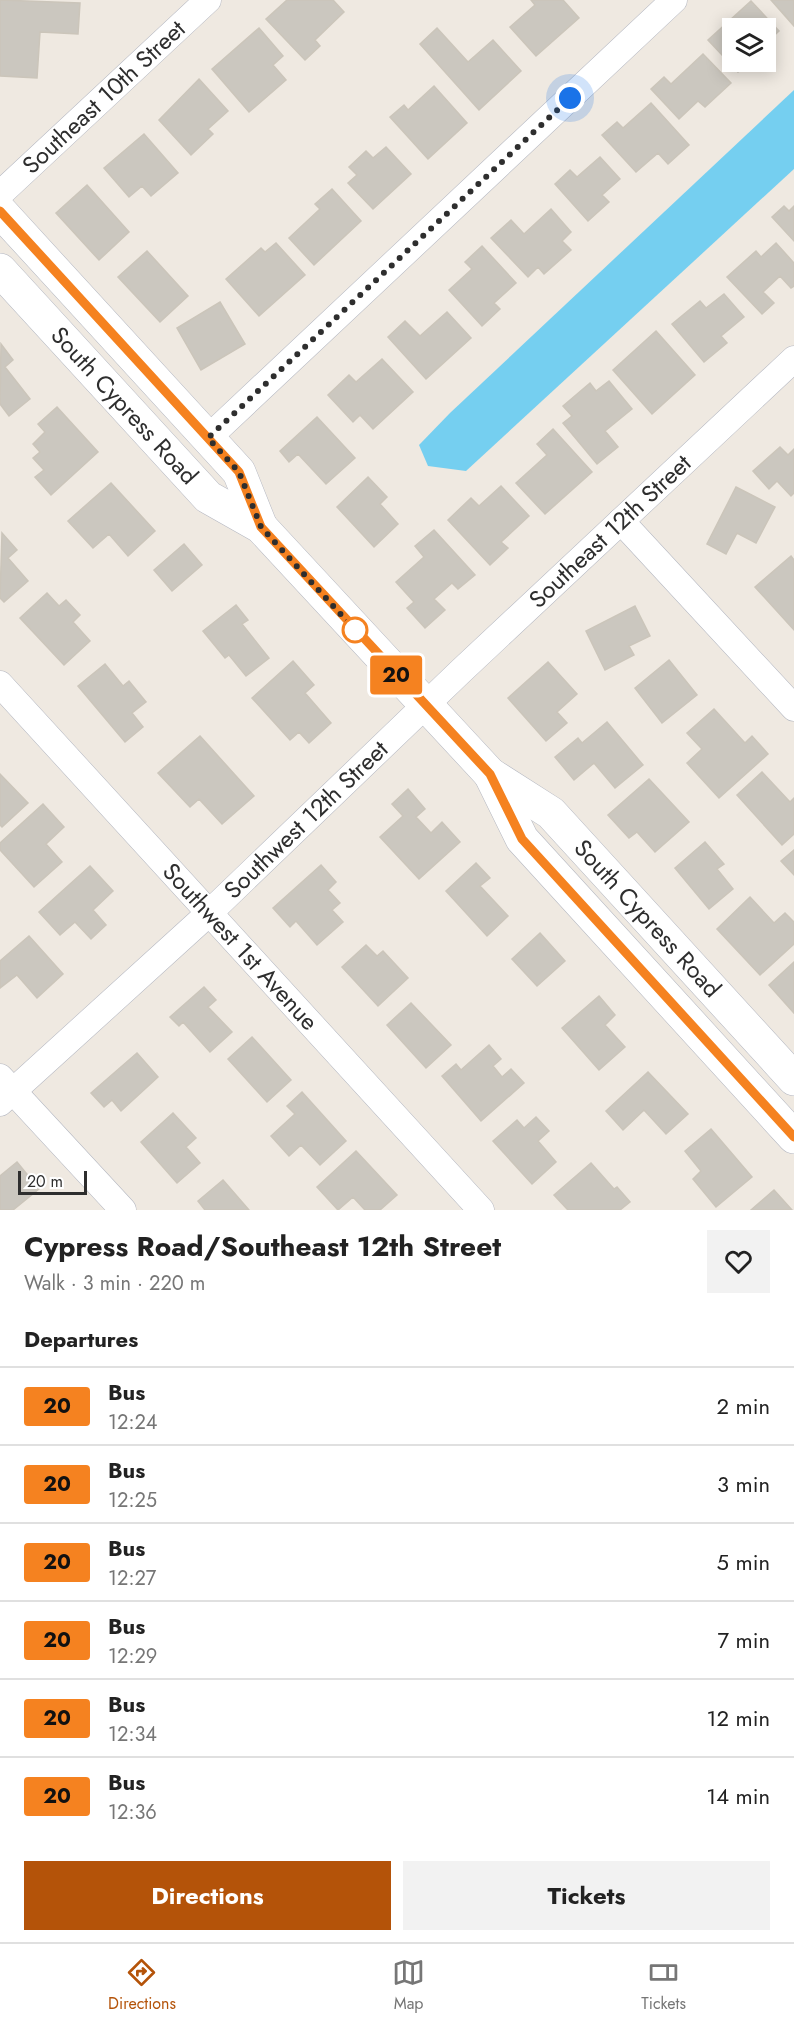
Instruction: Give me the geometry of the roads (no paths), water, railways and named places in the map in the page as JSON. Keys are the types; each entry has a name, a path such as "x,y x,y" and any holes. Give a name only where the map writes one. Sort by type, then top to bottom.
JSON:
{"street":[{"name":"Southeast 10th Street","path":"0,194 208,0"},
{"path":"208,438 674,0"},
{"name":"South Cypress Road","path":"0,211 239,472 261,527"},
{"name":"South Cypress Road","path":"0,270 208,497 261,527 490,774 551,813 794,1079"},
{"name":"Southeast 12th Street","path":"425,706 794,359"},
{"path":"621,521 794,708"},
{"name":"Southwest 1st Avenue","path":"0,684 481,1210"},
{"name":"Southwest 12th Street","path":"4,1090 208,914 425,706"},
{"name":"South Cypress Road","path":"490,774 522,839 794,1137"},
{"path":"4,1090 123,1210"}],"water":[{"path":"794,90 794,169 466,471 428,466 419,445 450,413"}]}
